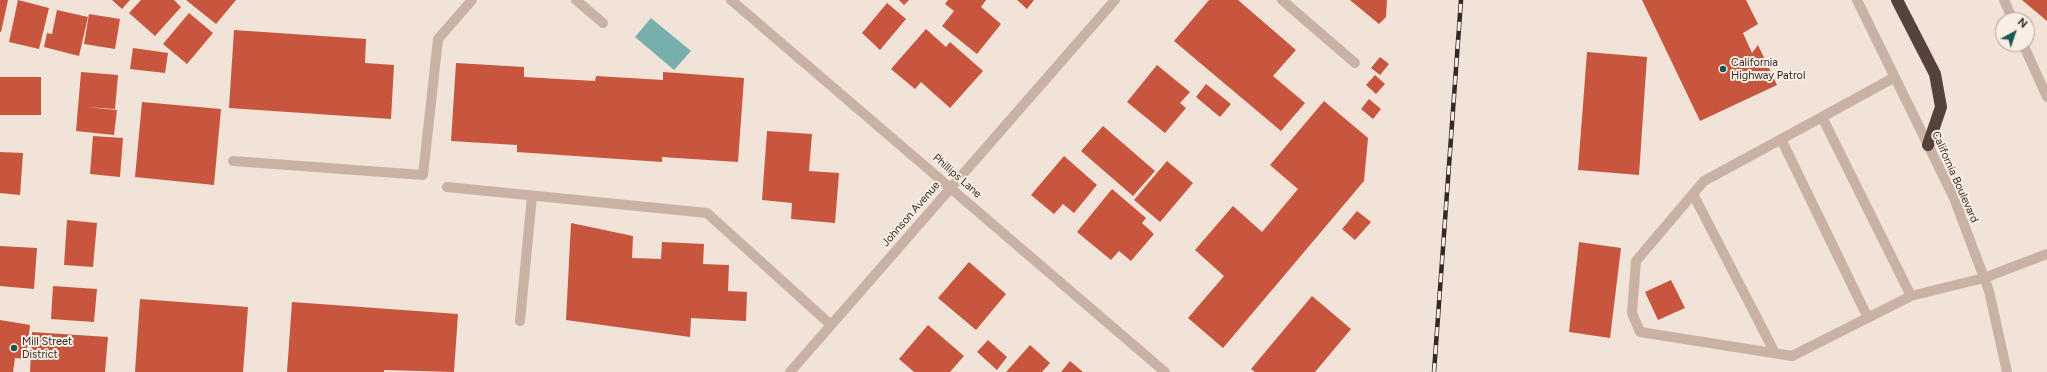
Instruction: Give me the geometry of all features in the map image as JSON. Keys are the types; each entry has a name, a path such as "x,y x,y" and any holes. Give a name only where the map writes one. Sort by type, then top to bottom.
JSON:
{"highway":[{"path":"1897,0 1935,74 1941,107 1928,145"}],"street":[{"path":"233,161 423,174 438,39 472,0"},
{"path":"576,0 603,23"},
{"name":"Phillips Lane","path":"731,0 1165,372"},
{"name":"Johnson Avenue","path":"790,372 1115,0"},
{"path":"1282,0 1355,63"},
{"name":"California Boulevard","path":"1857,0 1954,198 1989,291 2007,372"},
{"path":"2004,0 2009,12"},
{"path":"2027,52 2047,97"},
{"path":"1895,77 1704,181 1636,261 1632,313 1640,332 1792,356 1911,296 1984,278 2047,254"},
{"path":"1822,117 1911,296"},
{"path":"1781,139 1868,318"},
{"path":"447,188 707,213 831,325"},
{"path":"1693,194 1775,353"},
{"path":"520,321 532,196"}],"water":[{"path":"651,18 691,51 674,70 635,37"}],"building":[{"path":"0,0 8,0 1,32 0,32"},
{"path":"18,0 49,8 39,49 9,42"},
{"path":"112,0 130,0 122,9"},
{"path":"141,0 174,0 181,7 155,36 129,13"},
{"path":"186,0 236,0 216,24"},
{"path":"899,0 909,0 904,5"},
{"path":"948,0 986,0 981,7 1001,24 977,54 942,26 954,11 945,4"},
{"path":"1017,0 1034,0 1027,9"},
{"path":"1209,0 1238,0 1296,50 1273,76 1305,103 1281,131 1174,41"},
{"path":"1350,0 1387,0 1386,17 1379,24"},
{"name":"California Highway Patrol","path":"1642,0 1746,0 1758,24 1743,33 1752,53 1758,45 1777,85 1700,121"},
{"path":"2022,0 2047,0 2047,21"},
{"path":"887,3 906,19 880,50 862,33"},
{"path":"57,10 88,17 79,56 44,47 47,33 52,34"},
{"path":"189,13 213,33 187,64 163,44"},
{"path":"89,14 120,19 115,49 84,44"},
{"path":"926,29 946,47 950,42 983,71 950,108 921,82 915,89 891,69"},
{"path":"234,30 366,39 365,63 394,65 391,119 229,108"},
{"path":"133,48 168,53 165,73 130,69"},
{"path":"1587,52 1647,57 1639,175 1578,170"},
{"path":"1380,57 1389,64 1380,75 1371,68"},
{"path":"456,63 524,67 524,77 595,81 596,76 663,80 663,72 744,78 738,162 662,157 662,162 517,152 517,145 451,141"},
{"path":"1157,65 1190,92 1180,103 1186,108 1165,133 1127,102"},
{"path":"81,72 118,75 115,109 85,107 117,110 114,135 76,131"},
{"path":"1375,75 1385,84 1376,94 1366,85"},
{"path":"0,77 41,77 41,115 0,115"},
{"path":"1206,84 1231,104 1220,117 1196,97"},
{"path":"1369,99 1381,109 1373,119 1361,109"},
{"path":"1324,101 1368,138 1364,181 1223,348 1188,318 1224,276 1195,250 1233,206 1262,232 1298,189 1270,165"},
{"path":"142,102 221,109 214,185 135,177"},
{"path":"1103,126 1155,171 1133,196 1081,151"},
{"path":"767,131 812,134 809,171 839,173 835,223 791,219 792,203 762,200"},
{"path":"93,136 123,138 120,177 90,174"},
{"path":"0,152 23,153 20,195 0,193"},
{"path":"1064,156 1097,185 1074,213 1063,204 1054,214 1031,195"},
{"path":"1167,161 1193,183 1160,222 1134,200"},
{"path":"1112,189 1146,218 1142,223 1154,234 1131,261 1119,251 1111,260 1077,232"},
{"path":"1357,211 1371,222 1355,240 1342,229"},
{"path":"67,220 97,223 93,267 64,265"},
{"path":"571,223 633,236 632,258 661,259 662,242 704,244 703,264 729,265 728,291 747,292 746,321 691,318 690,337 566,320"},
{"path":"1579,242 1621,248 1610,338 1569,332"},
{"path":"0,246 37,248 34,289 0,286"},
{"path":"969,262 1006,294 976,330 938,298"},
{"path":"1671,280 1685,308 1658,320 1645,292"},
{"path":"53,286 97,289 94,322 51,319"},
{"path":"1312,296 1351,329 1315,372 1255,372 1251,369"},
{"path":"140,299 248,307 243,372 135,372"},
{"path":"292,302 458,314 454,372 384,370 384,372 287,372"},
{"name":"Mill Street District","path":"0,320 30,325 26,359 15,358 13,372 0,372"},
{"path":"928,325 964,356 950,372 914,372 899,359"},
{"path":"32,332 108,337 105,372 30,372"},
{"path":"988,340 1007,357 997,370 977,352"},
{"path":"1030,345 1050,363 1042,372 1006,372"},
{"path":"1070,361 1083,372 1061,372"}],"railway":[{"path":"1434,372 1461,0"}],"place":[{"name":"California Highway Patrol","path":"1723,69"},
{"name":"Mill Street District","path":"14,348"}]}
